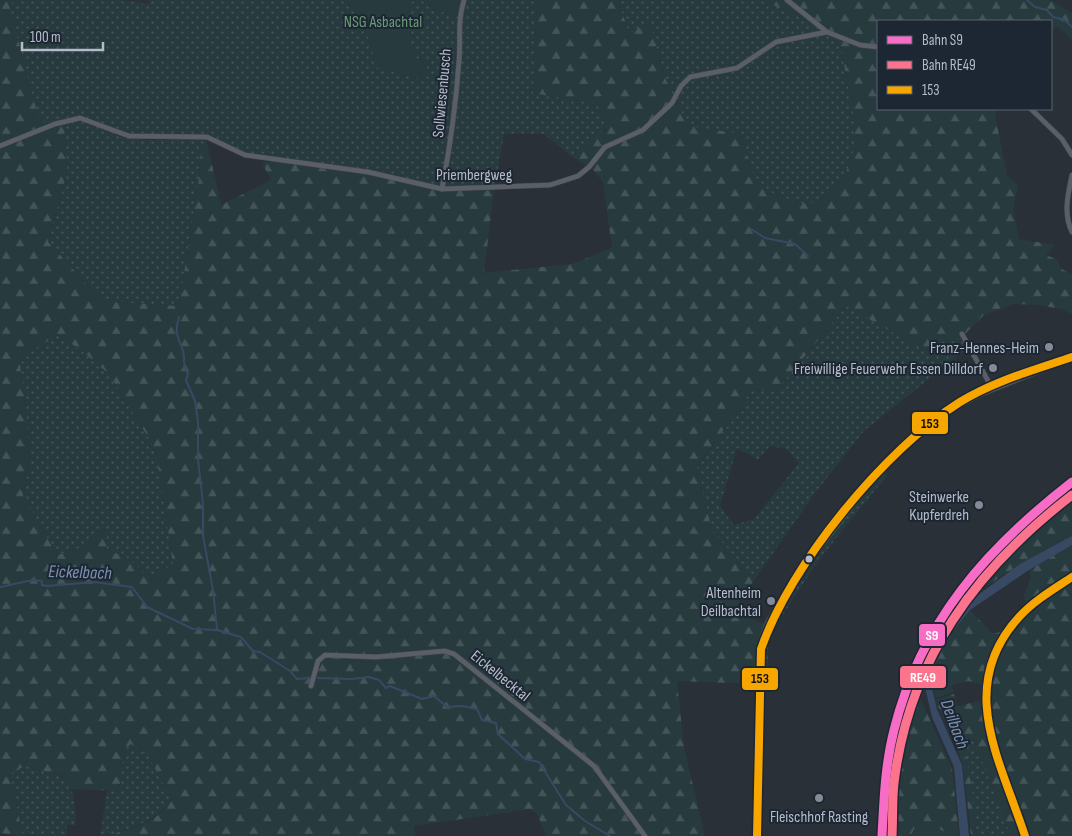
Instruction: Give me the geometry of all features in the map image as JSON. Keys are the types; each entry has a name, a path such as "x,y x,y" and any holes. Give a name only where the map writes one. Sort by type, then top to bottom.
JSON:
{"street":[{"name":"Sollwiesenbusch","path":"442,189 456,94 459,60 458,20 464,0"},
{"path":"787,0 827,32 860,45 877,47"},
{"name":"Priembergweg","path":"0,146 55,124 80,118 129,136 207,137 245,155 362,171 442,189 550,186 578,176 589,168 605,147 637,134 674,102 681,86 690,77 737,68 776,42 827,32"},
{"path":"1032,110 1062,139 1072,155"},
{"path":"1072,175 1067,206 1069,226 1072,232"},
{"path":"962,334 992,388"},
{"path":"757,836 760,660 763,638 769,622 812,557 869,482 910,441 960,402 1072,357"},
{"path":"1025,836 987,720 984,697 985,678 995,647 1010,626 1037,602 1072,577"},
{"name":"Eickelbecktal","path":"311,686 318,661 325,655 376,657 445,651 454,654 594,766 645,836"}],"green space":[{"path":"0,0 22,0 9,4 39,120 64,124 67,173 48,242 102,301 179,306 199,178 201,148 206,138 221,205 271,180 262,163 278,161 392,177 428,188 454,191 494,190 484,273 572,264 612,248 603,182 593,170 571,156 605,131 607,127 597,104 533,93 537,0 618,0 629,33 650,23 666,80 688,126 742,134 751,168 761,184 775,194 801,203 817,201 831,191 839,183 848,168 853,153 854,123 842,48 837,45 827,29 762,0 1050,0 1072,13 1072,40 1058,27 1052,29 1052,20 877,20 877,110 994,110 1007,175 1018,185 1013,209 1019,239 1055,245 1046,255 1058,260 1060,268 1072,274 1072,314 1062,309 1038,305 1013,304 984,315 961,338 946,340 926,351 846,306 775,392 753,389 697,467 712,531 755,579 733,611 766,625 756,660 757,684 677,681 684,747 705,836 546,836 537,813 530,809 414,826 415,836 108,836 153,819 167,807 171,799 148,755 131,744 124,750 119,791 72,789 62,776 25,766 10,774 23,836 0,833","holes":["58,335 81,350 109,374 156,450 173,564 150,579 129,559 107,549 107,528 80,548 57,555 23,495 29,469 28,429 20,363 28,353"]},
{"path":"20,0 121,0 149,4 150,0 537,0 533,93 597,104 607,127 596,139 571,156 544,134 504,134 495,186 429,186 389,173 263,157 236,151 220,140 207,136 201,148 199,177 179,306 102,301 48,242 67,173 64,124 73,122 92,123 129,137 145,140 197,136 141,137 120,132 85,117 74,116 54,123 37,120 8,3"},
{"name":"NSG Asbachtal","path":"348,0 413,0 404,18 407,33 417,59 427,62 426,80 375,67 371,43"},
{"name":"NSG Asbachtal","path":"421,0 463,0 459,15 432,10"},
{"path":"618,0 762,0 827,29 837,45 842,48 855,123 853,153 848,168 839,183 817,201 801,203 783,199 767,190 756,178 749,162 742,134 688,127 666,80 650,24 629,34"},
{"path":"846,306 934,345 958,336 961,338 966,349 864,431 815,493 755,579 712,531 697,468 753,389 775,392","holes":["770,446 786,449 799,463 754,519 734,525 720,506 737,448 758,460"]},
{"path":"58,335 81,350 109,374 156,450 173,564 150,579 129,559 107,549 107,528 80,548 57,555 23,495 29,469 28,429 20,363 28,353"},
{"path":"883,473 888,475 825,552 783,614 769,641 766,677 762,684 766,639 772,623 846,516"},
{"path":"1072,490 1072,536 1020,565 986,587 957,614 945,630 952,608 977,574 1024,528"},
{"path":"1072,545 1072,836 1026,836 992,735 984,702 995,650 1026,609 1024,595 1031,577 1029,570"},
{"path":"970,610 993,634 1004,631 991,648 981,684 968,681 952,685 953,692 936,698 933,686 936,662 954,629"},
{"path":"918,680 920,698 952,768 959,836 951,836 919,819 911,836 889,836 892,776 906,718"},
{"path":"954,694 957,706 980,701 1022,836 1011,836 974,740 963,737 972,788 975,836 971,836 963,765 954,739 935,700"},
{"path":"962,736 974,740 1011,836 975,836 972,788"},
{"path":"131,744 148,755 172,799 167,806 151,819 118,833 100,836 107,791 119,791 124,750"},
{"path":"25,766 60,777 71,788 74,797 76,825 67,825 67,836 23,835 10,774"},
{"path":"919,819 951,835 951,836 911,836"}],"water":[{"path":"1072,536 1072,545 1029,570 970,610 952,632 935,665 931,684 937,709 962,765 969,836 960,836 954,767 932,717 923,679 929,656 956,612 963,606 1020,564"}],"waterway":[{"path":"1027,0 1035,7 1047,10 1053,17 1065,20 1072,27"},
{"path":"751,229 765,238 795,244 808,256"},
{"path":"179,317 177,335 184,354 185,367 188,374 186,380 195,401 198,421 198,459 203,504 203,536 213,590 217,629"},
{"name":"Eickelbach","path":"0,587 33,580 42,581 42,585 47,586 94,582 132,587 147,607 193,629 217,630 241,637 253,651 260,652 290,671 297,679 310,678"},
{"name":"Eickelbach","path":"318,678 352,679 369,677 379,680 386,688 390,686 422,699 434,696 447,707 462,706 477,709 482,720 496,723 498,734 525,759 539,762 566,805 585,821 610,836"}],"rail line":[{"name":"S9","path":"882,836 885,783 891,743 906,691 921,655 961,591 985,561 1041,507 1072,482"},
{"name":"RE49","path":"892,836 894,783 902,738 915,696 932,657 953,620 977,586 1037,524 1072,495"}],"transit line":[{"name":"153","path":"757,836 761,649 775,616 817,546 872,479 901,449 931,423 960,402 986,388 1072,357"},
{"name":"153","path":"1025,836 995,751 989,723 986,696 990,669 1001,642 1020,616 1038,600 1072,577"}],"place":[{"name":"Franz-Hennes-Heim","path":"1049,347"},
{"name":"Freiwillige Feuerwehr Essen Dilldorf","path":"993,368"},
{"name":"Steinwerke Kupferdreh","path":"979,505"},
{"name":"Altenheim Deilbachtal","path":"771,601"},
{"name":"Fleischhof Rasting","path":"819,798"}],"water label":[{"name":"Deilbach","path":"955,724"}]}
